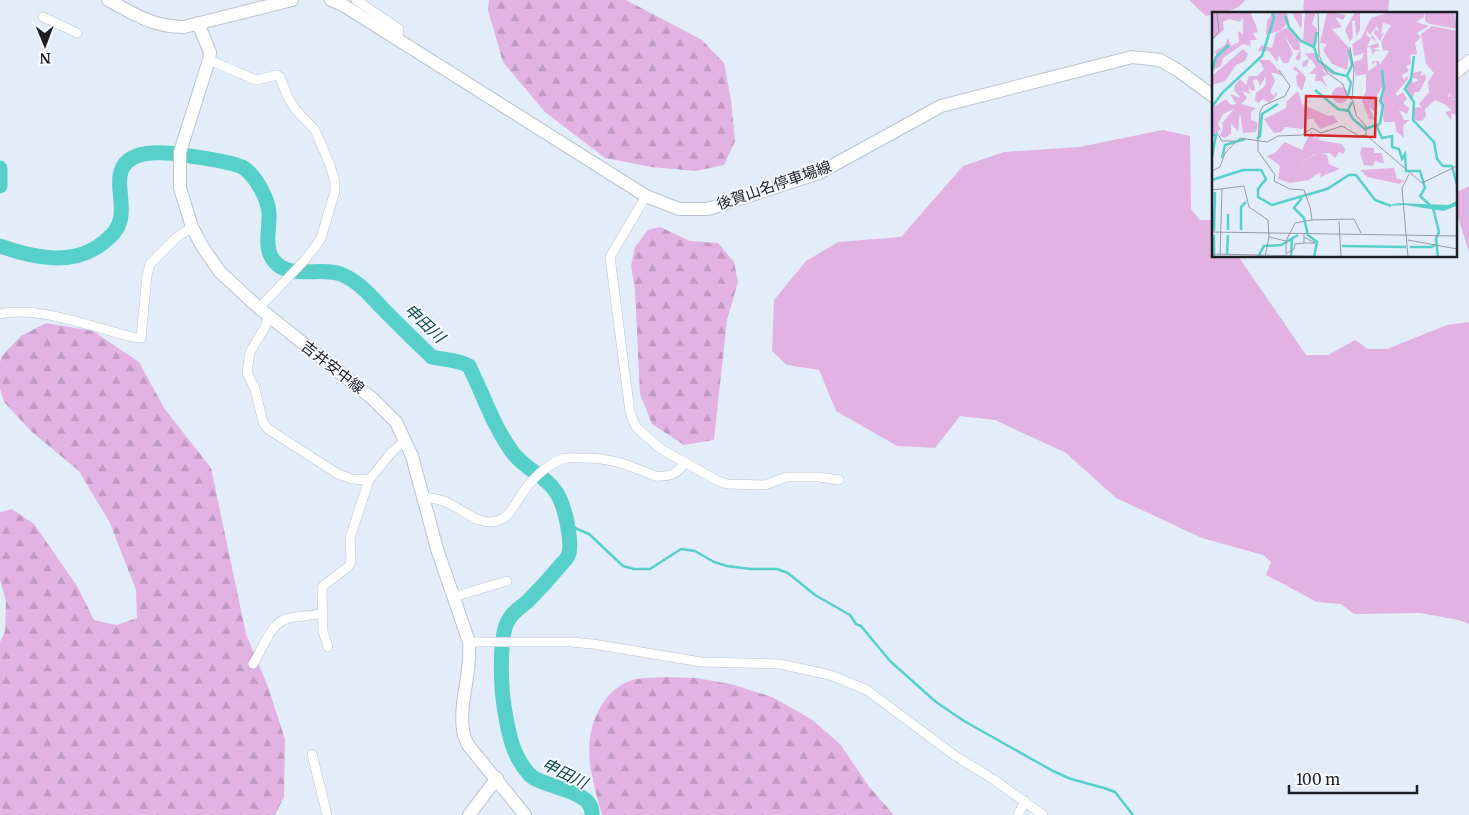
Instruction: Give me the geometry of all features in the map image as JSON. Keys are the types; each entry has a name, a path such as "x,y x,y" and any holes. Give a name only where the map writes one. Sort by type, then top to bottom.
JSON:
{"main road":[{"path":"108,0 147,21 160,25 184,27 271,2 292,0"},
{"name":"後賀山名停車場線","path":"331,0 343,5 646,196 679,208 708,209 820,173 942,106 1132,57 1160,60 1179,71 1212,95"},
{"path":"198,23 210,52 209,60"},
{"name":"吉井安中線","path":"209,60 180,152 180,188 192,227 202,246 220,272 264,312 373,399 396,422 412,456 437,549 453,597 476,642 471,658 463,715 463,731 468,745 497,778 525,815"},
{"path":"1456,72 1469,61"},
{"path":"469,815 497,778"}],"street":[{"path":"356,0 400,29 397,39"},
{"path":"43,17 77,33"},
{"path":"209,60 256,80 277,75 280,77 286,95 295,109 315,130 335,182 335,191 321,238 288,278 264,312 265,327 250,352 247,373 255,389 263,422 268,429 338,474 352,479 369,480"},
{"path":"646,196 610,257 630,412 638,429 667,453 707,476 728,484 765,485 786,477 819,476 839,480"},
{"path":"0,314 9,311 30,312 141,338 146,275 150,264 176,238 192,227"},
{"path":"328,647 323,631 321,594 323,586 348,567 351,562 350,538 369,480 391,453 405,440"},
{"path":"422,497 436,498 449,503 478,520 498,521 506,517 530,482 564,458 593,457 616,460 655,476 674,474 680,470 684,463"},
{"path":"453,597 507,581"},
{"path":"252,664 260,654 276,624 288,618 322,613"},
{"path":"476,642 571,642 593,644 701,662 780,664 830,675 867,690 954,755 1025,801 1043,815"},
{"path":"312,754 327,815"},
{"path":"1018,815 1025,801"}],"green space":[{"path":"489,0 626,0 702,40 724,63 731,100 735,141 724,165 696,171 651,167 605,158 545,112 503,62 488,10"},
{"path":"1189,0 1245,0 1233,10 1212,12 1212,15 1206,16"},
{"path":"1304,0 1389,0 1388,12 1303,12"},
{"path":"1163,130 1190,136 1191,209 1200,220 1212,220 1212,258 1239,258 1306,355 1328,355 1355,340 1368,349 1387,349 1447,325 1469,322 1469,624 1459,620 1420,613 1354,614 1341,604 1317,602 1266,575 1271,562 1263,555 1202,538 1116,498 1066,453 995,420 960,416 935,448 897,446 836,411 819,370 787,365 772,351 774,300 806,261 838,242 901,237 963,166 1004,152 1079,147"},
{"path":"1469,186 1469,252 1456,211 1456,192"},
{"path":"660,227 690,241 718,243 734,262 738,282 727,320 714,440 684,445 652,424 640,394 635,289 631,266 635,247 648,230"},
{"path":"46,323 93,331 139,362 164,408 211,468 246,634 268,687 285,739 284,797 275,815 0,815 0,642 5,631 6,601 0,580 0,512 12,509 34,524 77,586 94,620 117,625 137,618 136,590 110,523 79,471 32,432 4,402 0,389 0,362 2,356 21,336"},
{"path":"665,677 696,678 731,684 772,697 811,719 840,744 870,788 894,815 602,815 590,761 590,735 594,721 605,700 618,687 631,680"}],"waterway":[{"name":"申田川","path":"0,246 26,254 54,258 80,255 92,250 104,242 117,228 121,210 120,176 123,167 129,160 137,156 146,153 167,153 232,163 244,168 257,182 264,195 269,213 268,247 272,259 277,264 291,271 335,273 349,278 364,290 432,357 455,361 469,366 494,422 506,443 519,460 553,487 558,495 565,515 570,545 567,557 536,593 513,614 506,627 503,637 502,678 510,737 515,753 529,774 536,779 585,799 590,806 592,815"},
{"name":"申田川","path":"0,168 0,186"},
{"path":"566,521 577,529 589,534 623,566 634,569 650,569 681,549 695,551 714,562 727,566 751,569 777,569 788,573 815,595 850,615 890,661 936,702 964,721 1053,771 1071,779 1115,792 1133,815"}]}
